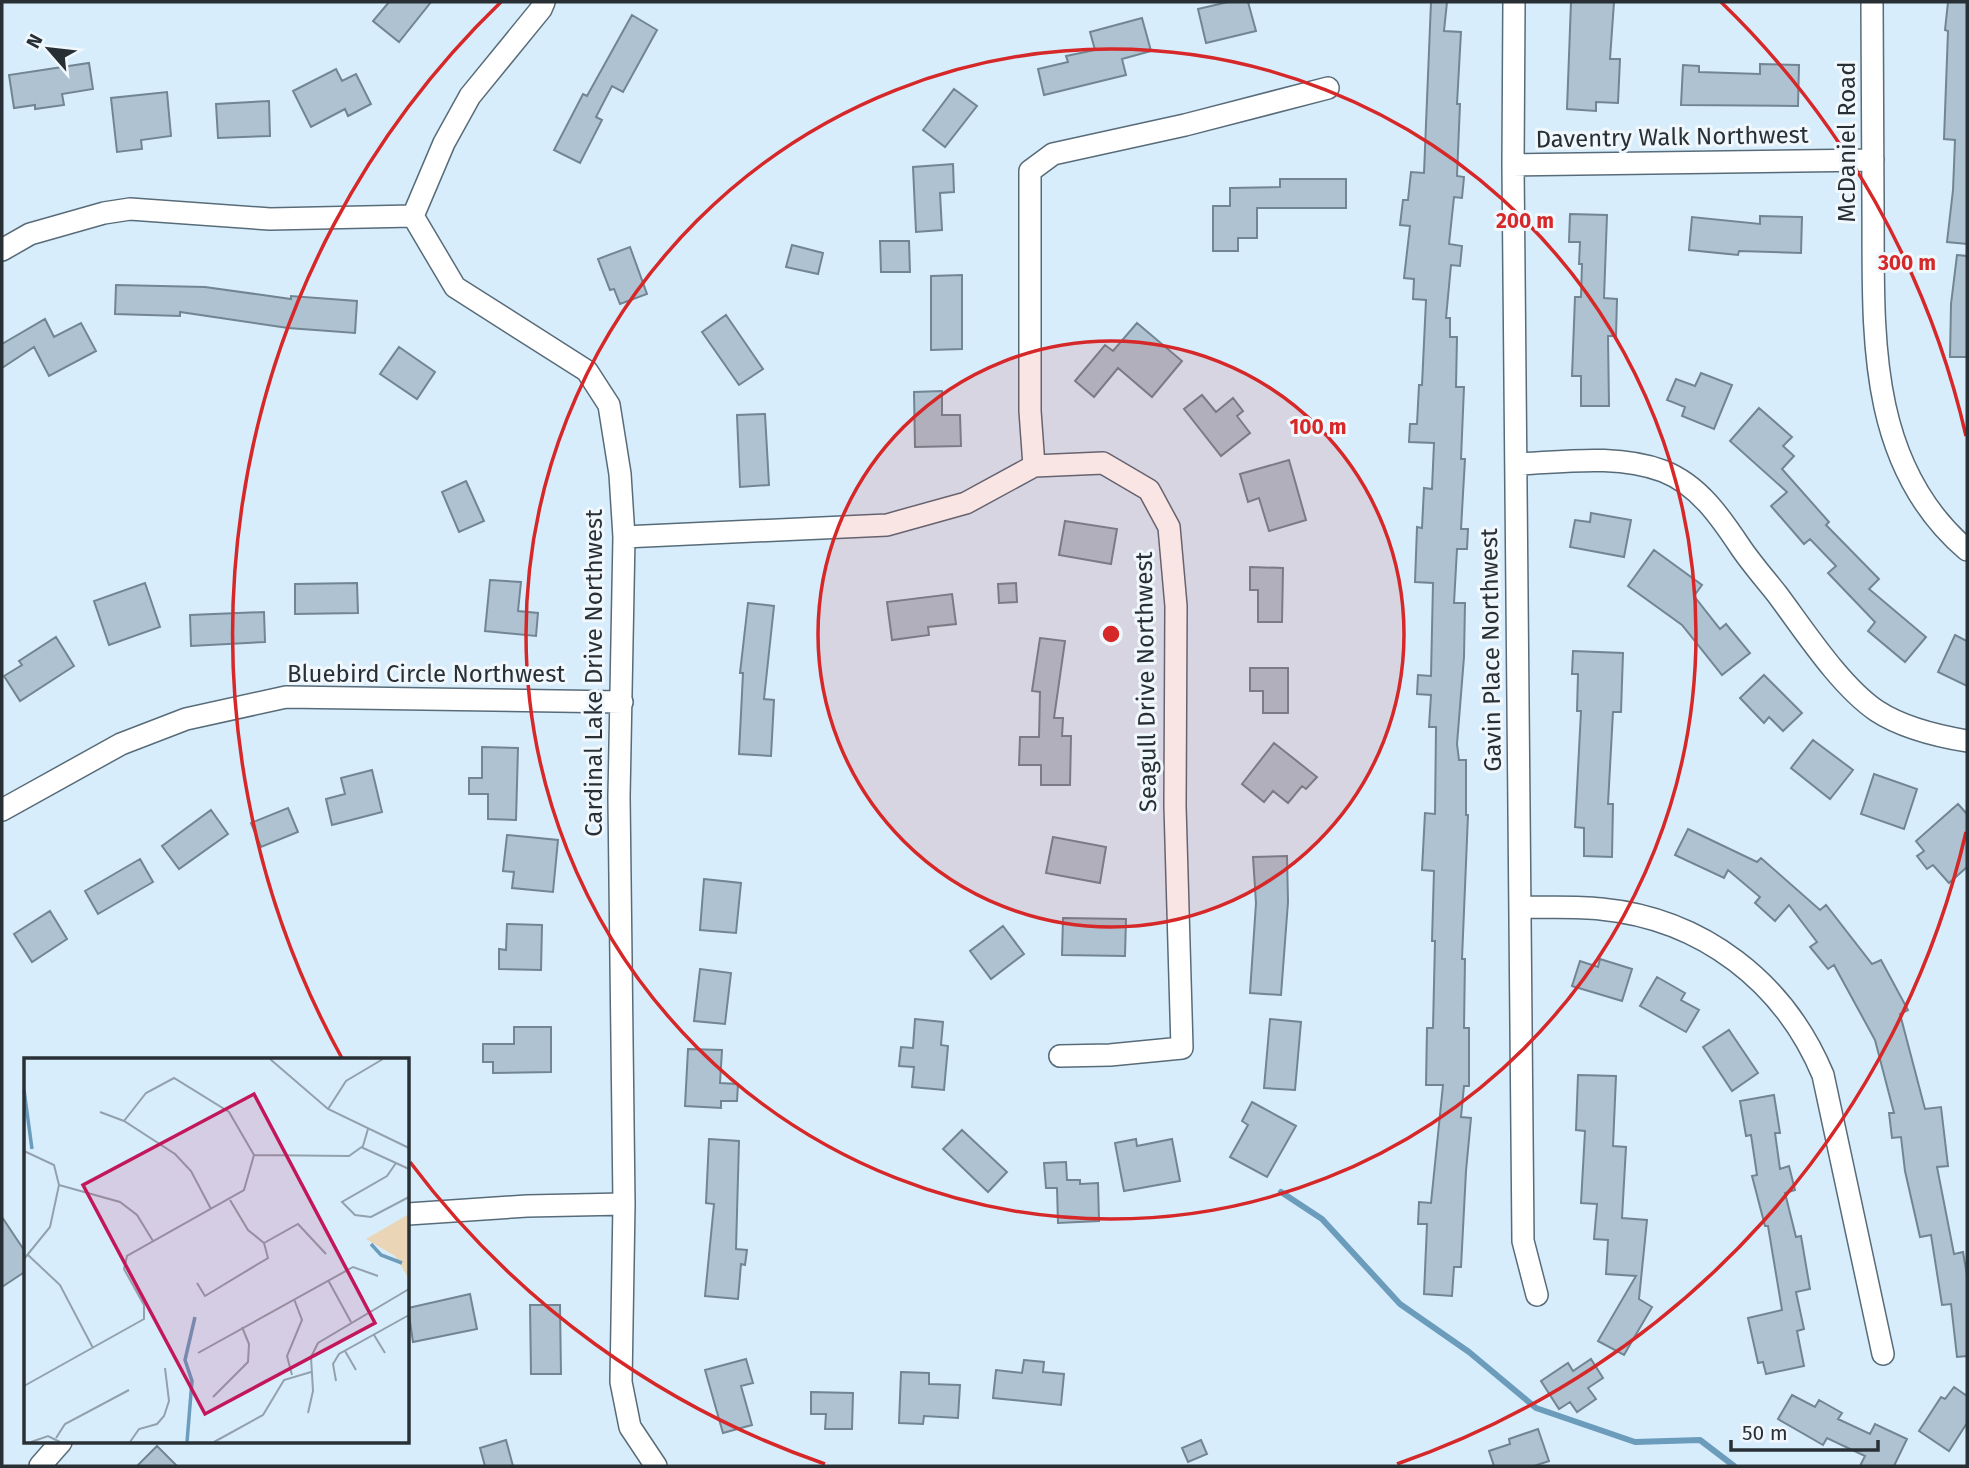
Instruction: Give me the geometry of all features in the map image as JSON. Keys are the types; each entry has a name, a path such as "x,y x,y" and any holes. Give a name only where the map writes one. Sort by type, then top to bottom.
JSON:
{"street":[{"path":"2,250 30,234 130,209 270,219 413,216 444,143 470,96 544,2"},
{"name":"Gavin Place Northwest","path":"1514,2 1513,165 1523,1241 1537,1295"},
{"name":"McDaniel Road","path":"1872,2 1874,325 1880,391 1899,457 1925,504 1949,534 1967,550"},
{"path":"1034,466 1030,411 1030,171 1053,154 1185,125 1328,88"},
{"name":"Daventry Walk Northwest","path":"1513,165 1873,160"},
{"name":"Cardinal Lake Drive Northwest","path":"413,216 455,287 587,371 609,405 620,474 624,537 619,797 624,1204 621,1382 630,1427 656,1466"},
{"path":"1516,464 1616,460 1663,471 1687,484 1709,504 1727,526 1742,550 1832,665 1877,711 1927,733 1967,741"},
{"name":"Seagull Drive Northwest","path":"624,537 887,525 966,503 1034,466 1103,463 1149,490 1169,527 1176,606 1175,806 1182,1048 1110,1055 1060,1056"},
{"name":"Bluebird Circle Northwest","path":"2,810 121,744 186,719 286,697 622,702"},
{"path":"1520,907 1601,909 1630,914 1686,932 1712,944 1737,961 1759,979 1796,1021 1811,1045 1823,1074 1883,1354"},
{"path":"410,1214 527,1206 624,1204"},
{"path":"40,1466 59,1444"}],"building":[{"path":"389,2 431,2 399,42 373,21"},
{"path":"1228,2 1248,2 1256,31 1206,43 1198,9"},
{"path":"1431,2 1447,2 1444,31 1461,32 1457,176 1464,177 1462,198 1454,197 1449,244 1462,246 1460,266 1451,265 1446,318 1450,318 1450,337 1457,337 1456,387 1464,387 1461,459 1465,459 1461,529 1468,529 1467,549 1457,549 1454,603 1465,603 1457,744 1459,760 1466,760 1468,815 1462,959 1465,959 1464,1028 1469,1028 1469,1086 1464,1086 1461,1117 1471,1118 1461,1267 1454,1267 1452,1296 1424,1294 1427,1224 1418,1224 1419,1202 1431,1203 1443,1085 1426,1085 1427,1028 1433,1028 1434,871 1422,870 1425,813 1435,814 1436,727 1429,727 1431,695 1417,694 1418,675 1431,676 1433,583 1415,582 1417,527 1422,528 1424,488 1432,489 1434,443 1409,442 1410,424 1417,424 1419,385 1422,385 1426,300 1413,299 1414,279 1404,278 1410,226 1400,225 1403,200 1408,200 1411,172 1424,173"},
{"path":"1571,2 1614,2 1610,59 1620,59 1618,103 1596,102 1596,111 1567,109"},
{"path":"1948,2 1967,2 1967,244 1947,242 1955,140 1944,139 1948,31 1945,30"},
{"path":"632,15 657,30 623,92 612,86 596,117 602,120 580,163 554,150 583,94 587,96"},
{"path":"1142,18 1151,51 1122,59 1126,75 1044,95 1038,69 1068,62 1066,56 1095,50 1090,32"},
{"path":"89,63 93,89 62,94 64,105 35,109 35,105 14,108 9,75"},
{"path":"1760,64 1799,65 1798,106 1681,105 1683,65 1699,66 1699,72 1760,74"},
{"path":"336,69 342,81 356,74 371,104 348,116 345,109 311,127 293,91"},
{"path":"954,89 977,106 945,147 923,130"},
{"path":"167,92 171,136 141,140 142,149 117,152 111,98"},
{"path":"269,101 270,136 218,138 216,104"},
{"path":"953,164 954,192 940,193 942,230 916,232 913,167"},
{"path":"1280,179 1346,179 1346,208 1257,208 1257,238 1238,238 1238,251 1213,251 1213,206 1230,206 1230,188 1280,187"},
{"path":"1570,214 1607,215 1604,298 1617,299 1616,336 1608,336 1609,406 1581,406 1581,376 1572,376 1575,297 1581,297 1582,264 1579,264 1580,242 1569,242"},
{"path":"1760,216 1802,217 1801,253 1739,251 1738,255 1689,250 1692,217 1760,224"},
{"path":"880,241 909,241 910,272 881,272"},
{"path":"792,245 823,253 818,274 786,267"},
{"path":"630,247 647,294 620,304 614,289 610,290 598,259"},
{"path":"1957,255 1967,256 1967,357 1950,357 1951,304"},
{"path":"962,275 962,349 931,350 931,276"},
{"path":"116,285 205,287 291,299 291,296 357,301 355,333 288,328 180,312 180,316 115,314"},
{"path":"726,315 763,369 739,385 702,332"},
{"path":"45,319 54,337 81,323 96,351 49,376 34,347 2,368 2,344"},
{"path":"1137,323 1182,361 1152,397 1118,368 1094,397 1075,381 1105,345 1113,351"},
{"path":"399,347 435,372 417,399 380,374"},
{"path":"1701,373 1732,385 1714,429 1682,416 1685,407 1667,400 1676,379 1695,386"},
{"path":"942,391 942,415 960,415 961,446 915,447 914,392"},
{"path":"1202,395 1216,412 1233,398 1243,411 1237,416 1250,433 1221,456 1184,409"},
{"path":"1759,408 1792,437 1783,446 1794,456 1782,469 1829,522 1826,525 1879,579 1869,589 1926,637 1905,662 1868,631 1875,622 1828,573 1836,566 1810,539 1804,544 1771,506 1787,492 1730,441"},
{"path":"765,414 769,485 740,487 737,415"},
{"path":"1289,460 1306,520 1269,531 1259,498 1248,502 1240,474"},
{"path":"466,481 484,521 459,532 442,492"},
{"path":"1591,513 1631,520 1624,557 1570,547 1575,520 1590,522"},
{"path":"1065,521 1117,529 1111,564 1059,555"},
{"path":"1654,550 1702,585 1694,596 1720,629 1726,624 1750,653 1722,675 1682,625 1628,586"},
{"path":"1250,567 1283,568 1282,622 1258,622 1258,590 1250,590"},
{"path":"490,580 521,582 518,611 538,613 536,636 485,631"},
{"path":"145,583 160,627 109,645 94,601"},
{"path":"357,583 358,613 295,614 295,584"},
{"path":"1016,583 1017,602 999,603 998,584"},
{"path":"952,594 956,624 928,627 929,635 892,640 887,602"},
{"path":"748,603 774,606 764,699 774,700 771,756 739,754 743,673 740,673"},
{"path":"264,612 265,642 191,646 190,615"},
{"path":"1955,635 1967,641 1967,686 1938,672"},
{"path":"56,637 74,666 20,701 4,676 22,665 19,661"},
{"path":"1040,638 1065,641 1054,718 1063,718 1062,736 1071,736 1070,785 1041,785 1041,765 1019,765 1020,737 1039,737 1040,692 1032,691"},
{"path":"1573,651 1623,653 1621,712 1613,712 1608,804 1613,804 1612,857 1584,856 1584,828 1575,827 1581,711 1577,711 1578,674 1572,674"},
{"path":"1250,668 1288,668 1288,713 1263,713 1263,691 1250,691"},
{"path":"1764,675 1802,713 1783,731 1769,717 1764,723 1740,698"},
{"path":"1813,740 1853,770 1830,799 1791,768"},
{"path":"1274,743 1317,777 1306,789 1302,786 1288,803 1273,791 1264,802 1242,784"},
{"path":"482,747 518,748 516,820 488,819 488,794 469,794 469,778 482,778"},
{"path":"372,770 382,812 332,825 326,799 345,794 341,778"},
{"path":"1874,774 1917,789 1904,829 1861,814"},
{"path":"1958,804 1967,814 1967,867 1949,883 1933,865 1927,869 1917,856 1924,851 1916,841"},
{"path":"288,808 298,832 261,847 251,823"},
{"path":"211,810 228,834 179,869 162,846"},
{"path":"1688,829 1757,862 1761,858 1820,910 1826,905 1872,964 1881,960 1908,1010 1900,1014 1925,1109 1941,1107 1948,1166 1937,1167 1954,1254 1963,1252 1967,1275 1967,1356 1957,1357 1951,1304 1942,1305 1931,1235 1920,1237 1905,1171 1901,1137 1892,1138 1889,1113 1894,1113 1875,1040 1834,965 1828,969 1810,947 1817,942 1789,905 1775,921 1755,903 1760,897 1728,870 1724,878 1675,855"},
{"path":"507,835 558,840 553,892 512,888 514,872 503,871"},
{"path":"1053,837 1106,847 1100,883 1046,873"},
{"path":"1287,856 1288,902 1281,995 1250,993 1256,903 1253,857"},
{"path":"140,859 153,882 98,914 85,891"},
{"path":"704,879 741,883 736,933 700,930"},
{"path":"50,911 67,939 32,962 14,934"},
{"path":"1063,918 1126,919 1125,956 1062,955"},
{"path":"507,924 542,925 541,970 499,969 499,949 506,950"},
{"path":"1003,926 1024,954 991,979 970,951"},
{"path":"1600,959 1632,969 1622,1001 1572,986 1580,961 1598,967"},
{"path":"700,969 731,973 725,1024 694,1021"},
{"path":"1657,977 1685,993 1681,1000 1699,1010 1686,1032 1640,1006"},
{"path":"915,1019 943,1022 941,1045 948,1046 944,1090 912,1087 914,1067 899,1066 901,1047 913,1048"},
{"path":"1270,1019 1301,1022 1295,1090 1264,1088"},
{"path":"514,1027 551,1027 551,1072 493,1073 493,1062 483,1062 483,1044 514,1044"},
{"path":"1729,1030 1758,1073 1732,1091 1703,1047"},
{"path":"688,1049 722,1050 720,1083 738,1084 737,1101 721,1101 721,1108 685,1106"},
{"path":"1578,1075 1616,1076 1613,1146 1626,1147 1622,1218 1647,1220 1639,1299 1652,1307 1624,1355 1598,1341 1636,1276 1606,1274 1608,1240 1594,1239 1597,1204 1581,1203 1585,1131 1576,1130"},
{"path":"1774,1095 1780,1133 1775,1133 1780,1169 1789,1166 1795,1190 1785,1193 1796,1237 1801,1236 1810,1289 1796,1292 1804,1329 1797,1331 1804,1366 1766,1374 1763,1362 1758,1363 1748,1318 1782,1310 1768,1226 1765,1226 1752,1176 1757,1175 1751,1135 1746,1136 1740,1101"},
{"path":"1252,1102 1296,1126 1267,1177 1230,1157 1248,1125 1242,1121"},
{"path":"962,1130 1007,1172 988,1192 943,1149"},
{"path":"709,1139 739,1141 736,1249 747,1250 745,1265 741,1264 738,1299 705,1296 714,1204 706,1203"},
{"path":"1136,1139 1137,1146 1172,1139 1180,1181 1124,1191 1115,1143"},
{"path":"1066,1162 1067,1180 1080,1180 1080,1184 1098,1183 1099,1221 1058,1223 1057,1188 1046,1188 1044,1163"},
{"path":"2,1217 24,1250 24,1272 2,1287"},
{"path":"470,1294 477,1329 413,1342 410,1308"},
{"path":"530,1305 560,1305 561,1374 531,1374"},
{"path":"746,1359 753,1383 741,1386 752,1425 723,1433 705,1370"},
{"path":"1591,1359 1603,1378 1588,1388 1596,1399 1577,1412 1570,1402 1559,1409 1541,1381 1568,1363 1573,1371"},
{"path":"1024,1360 1044,1362 1043,1372 1064,1374 1061,1405 993,1398 996,1370 1022,1373"},
{"path":"901,1372 929,1373 929,1384 960,1385 958,1418 924,1416 923,1424 899,1423"},
{"path":"1954,1387 1967,1396 1967,1423 1949,1451 1919,1431 1941,1397 1945,1399"},
{"path":"811,1392 853,1393 852,1429 825,1429 826,1414 811,1414"},
{"path":"1792,1395 1815,1407 1819,1400 1842,1413 1838,1419 1870,1434 1875,1424 1907,1439 1894,1466 1860,1466 1865,1456 1827,1438 1823,1445 1778,1419"},
{"path":"1538,1429 1549,1461 1534,1466 1494,1466 1489,1451 1510,1444 1509,1439"},
{"path":"506,1440 513,1466 485,1466 480,1448"},
{"path":"1201,1440 1207,1454 1188,1462 1182,1448"},
{"path":"157,1446 177,1466 137,1466"}],"waterway":[{"path":"1281,1192 1322,1219 1400,1304 1469,1352 1536,1408 1635,1442 1700,1440 1734,1466"}]}
